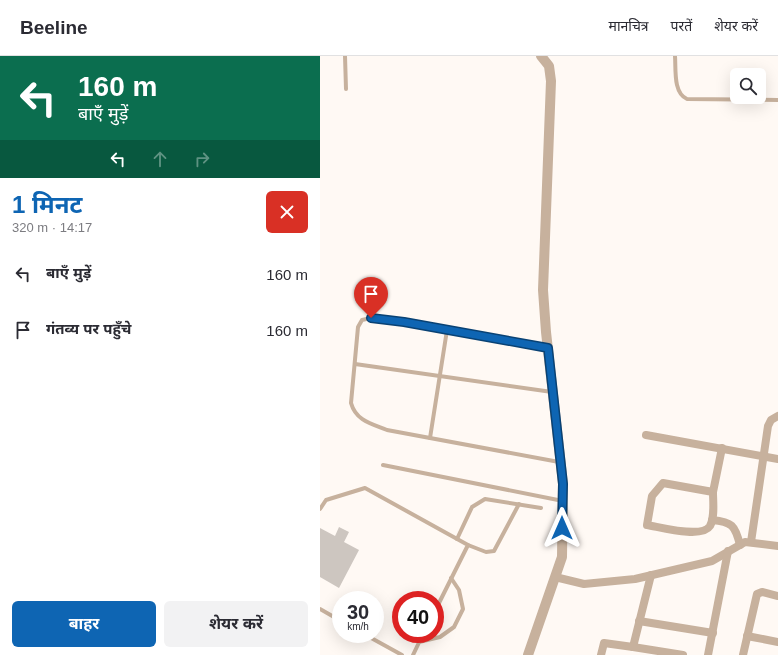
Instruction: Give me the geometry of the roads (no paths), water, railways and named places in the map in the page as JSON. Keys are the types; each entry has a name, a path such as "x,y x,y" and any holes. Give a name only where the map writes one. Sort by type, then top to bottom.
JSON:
{"street":[{"path":"528,655 562,556 563,501 543,290 551,80 549,66 541,56"},
{"path":"751,542 765,456 768,426 771,420 778,416"},
{"path":"646,435 778,459"},
{"path":"713,492 663,483 652,496 647,525 693,533 702,532 708,528 712,520 713,492 722,448"},
{"path":"712,520 731,524 737,534 740,545"},
{"path":"555,577 584,584 635,579 712,561 746,542 778,546"},
{"path":"708,655 728,552"},
{"path":"633,647 651,575"},
{"path":"742,655 757,594 762,592 778,596"},
{"path":"639,621 713,634"},
{"path":"747,636 778,642"},
{"path":"601,655 604,643 633,647 642,651 683,655"}],"lane":[{"path":"345,56 346,89"},
{"path":"675,56 677,88 683,97 687,99 778,100"},
{"path":"548,348 404,322 366,318 358,327 351,403 358,416 387,430 560,462"},
{"path":"430,438 447,330"},
{"path":"355,364 552,392"},
{"path":"383,465 563,501"},
{"path":"320,509 326,500 364,488 468,545 486,552 494,551 519,504"},
{"path":"457,539 472,507 485,499 541,508"},
{"path":"444,592 468,545"},
{"path":"444,634 454,627 463,609 459,590 451,578"},
{"path":"320,609 332,616"},
{"path":"380,643 402,655"},
{"path":"413,655 419,643"}]}
